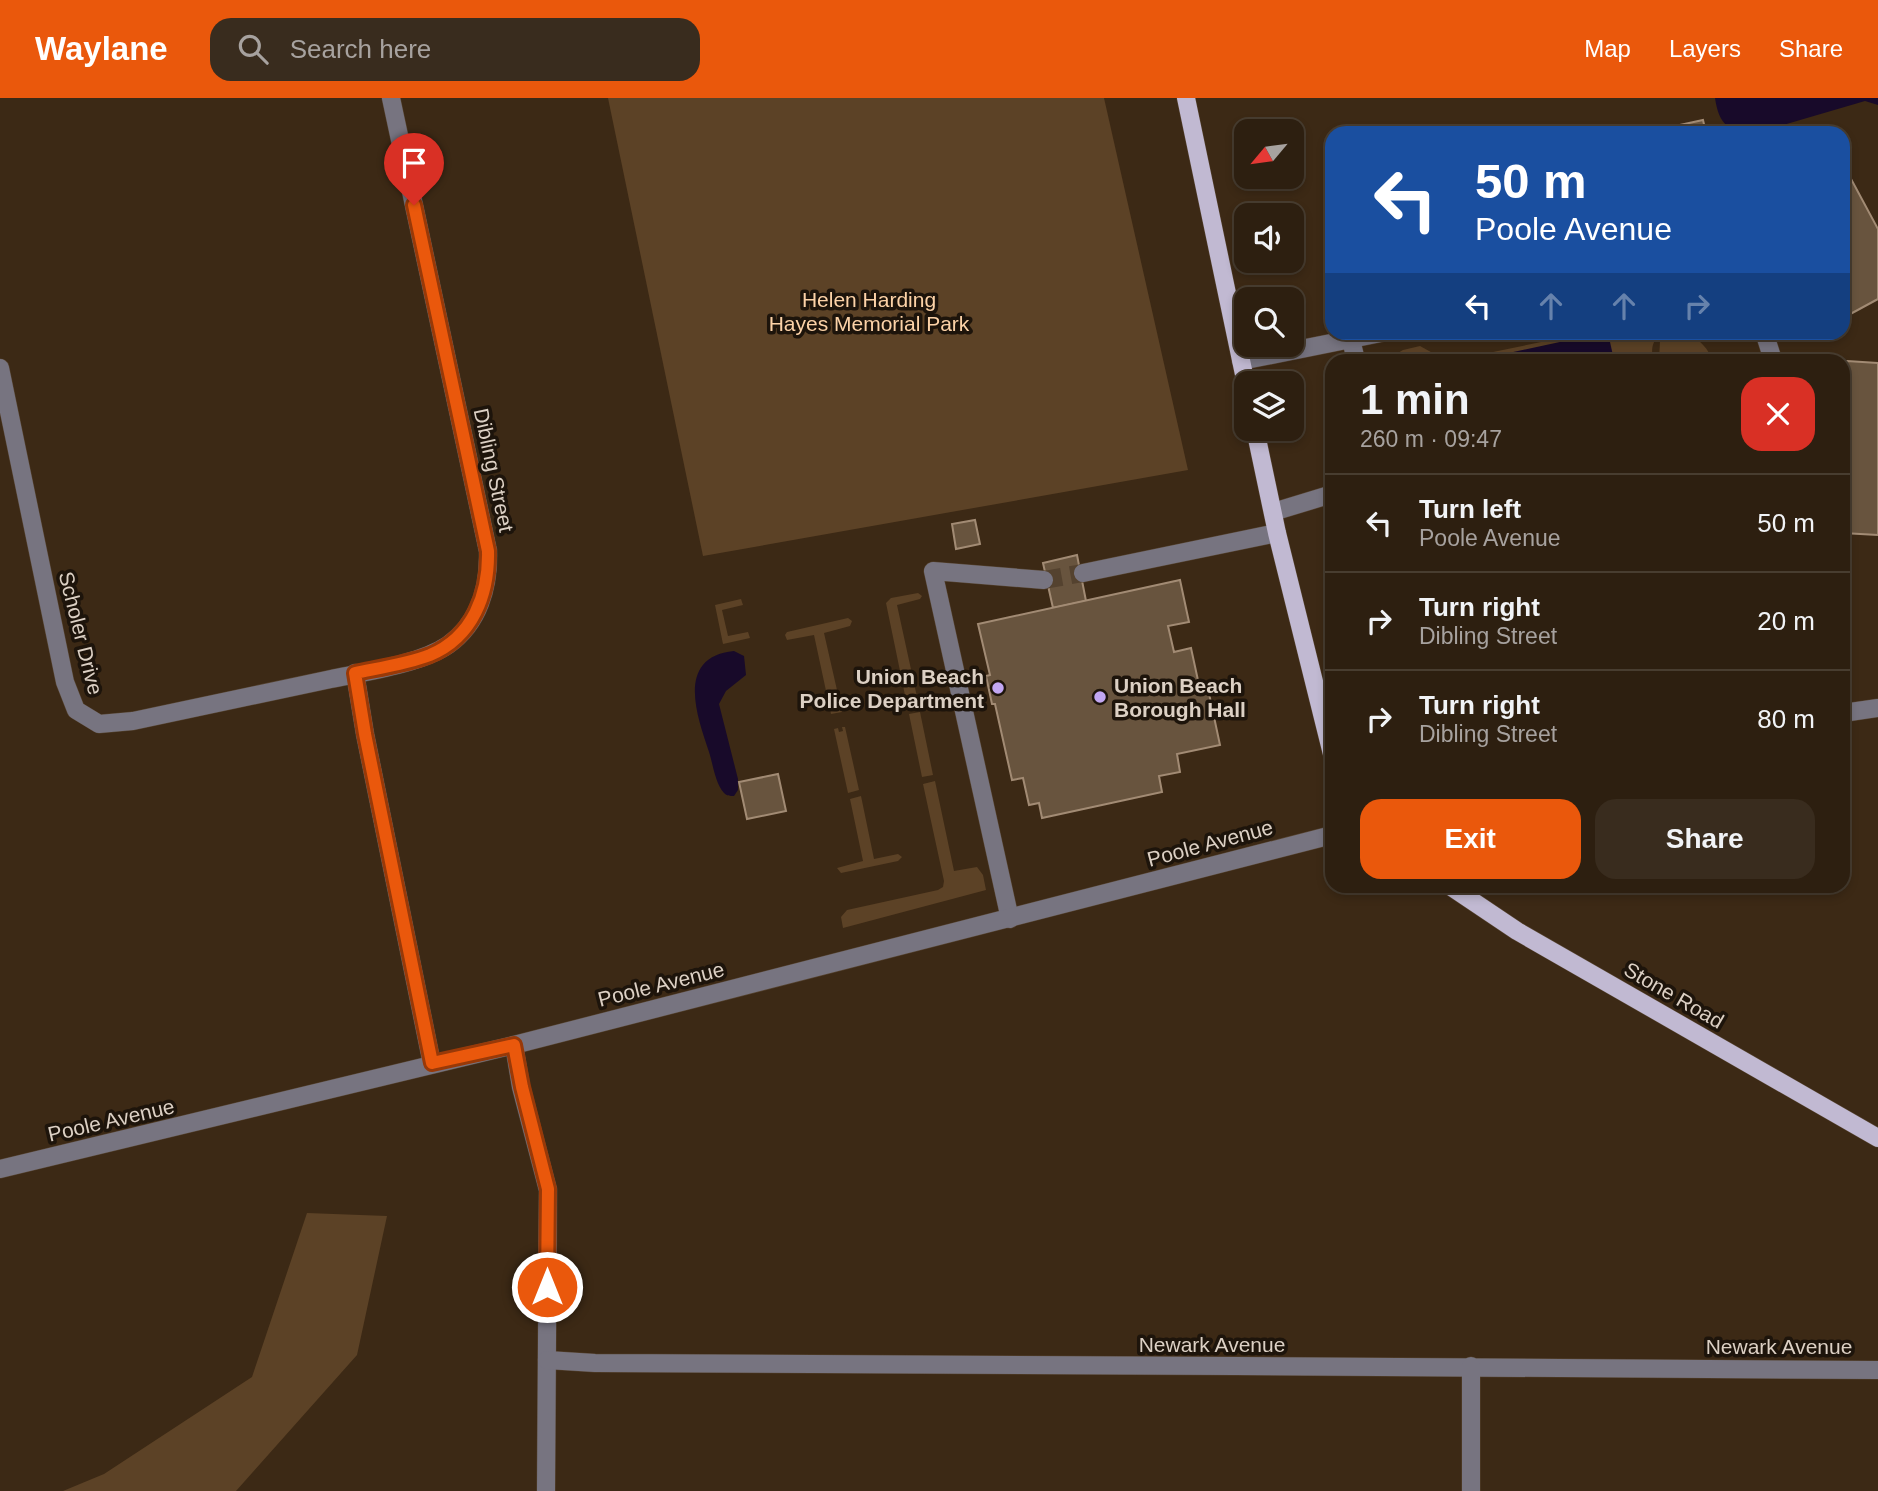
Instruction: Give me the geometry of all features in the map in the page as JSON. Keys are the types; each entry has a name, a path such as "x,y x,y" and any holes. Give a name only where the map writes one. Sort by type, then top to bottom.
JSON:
{"main road":[{"path":"1186,98 1243,371"},
{"path":"1258,441 1277,533 1325,726"},
{"name":"Stone Road","path":"1460,893 1517,931 1878,1138"}],"street":[{"name":"Dibling Street","path":"355,673 430,655 450,644 470,623 484,597 488,574 488,551 391,98"},
{"path":"1241,361 1351,340 1354,354"},
{"name":"Scholer Drive","path":"0,368 65,682 76,710 99,724 133,721 355,673"},
{"path":"1273,512 1325,496"},
{"path":"1083,573 1277,533"},
{"path":"1010,919 933,571 1044,580"},
{"path":"355,673 432,1063"},
{"path":"1850,712 1878,708"},
{"name":"Poole Avenue","path":"0,1169 514,1045 1325,837"},
{"path":"514,1045 548,1189 546,1491"},
{"name":"Newark Avenue","path":"547,1360 595,1363 1878,1370"},
{"path":"1471,1366 1471,1491"}],"green space":[{"name":"Helen Harding Hayes Memorial Park","path":"608,98 1104,98 1188,470 703,556"},
{"path":"1551,340 1656,340 1652,354 1483,354"},
{"path":"1698,340 1710,354 1659,354 1660,341"},
{"path":"1420,346 1434,354 1396,354"},
{"path":"918,593 922,596 920,599 897,605 917,697 906,700 886,603 891,598"},
{"path":"741,599 743,605 722,610 728,636 748,632 750,638 723,644 715,605"},
{"path":"848,618 852,621 850,626 824,633 842,712 831,714 814,635 787,640 785,635 787,632"},
{"path":"920,712 933,775 922,777 909,714"},
{"path":"842,727 845,727 859,790 848,793 834,729 843,731"},
{"path":"935,781 954,871 977,867 983,875 986,890 843,928 841,917 847,910 943,887 944,881 923,784"},
{"path":"861,796 874,859 898,854 902,857 898,861 841,873 837,868 863,861 850,799"},
{"path":"307,1213 387,1216 357,1355 236,1491 63,1491 104,1474 252,1377"}],"shaded area":[{"path":"1715,98 1878,98 1878,105 1865,101 1780,126 1728,126 1719,114"},
{"path":"1569,340 1610,340 1613,354 1504,354"},
{"path":"734,651 744,656 746,675 726,691 719,704 738,779 738,790 733,796 724,793 716,779 696,706 695,690 697,676 704,664 715,656"}],"building":[{"path":"1703,120 1704,126 1675,126"},
{"path":"1850,177 1878,229 1878,299 1850,314"},
{"path":"1850,361 1878,363 1878,535 1850,533"},
{"path":"975,520 980,544 956,549 952,524"},
{"path":"1077,555 1086,601 1053,608 1043,563"},
{"name":"Union Beach Borough Hall","path":"1180,580 1189,622 1168,626 1174,652 1191,648 1199,685 1207,684 1220,745 1177,754 1180,772 1159,776 1162,792 1042,818 1039,803 1029,805 1023,778 1012,780 995,704 992,704 986,676 990,675 978,624"},
{"path":"778,774 786,811 747,819 739,782"}],"tunnel":[{"path":"1044,580 1083,573"}],"place":[{"name":"Union Beach Police Department","path":"998,688"},
{"name":"Union Beach Borough Hall","path":"1100,697"}],"route":[{"path":"414,205 488,551 488,574 484,597 470,623 450,644 430,655 355,673 432,1063 514,1045 548,1189 547,1287"}]}
